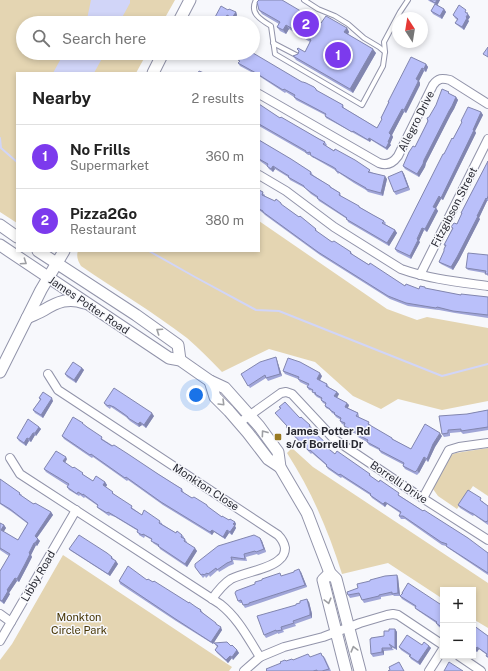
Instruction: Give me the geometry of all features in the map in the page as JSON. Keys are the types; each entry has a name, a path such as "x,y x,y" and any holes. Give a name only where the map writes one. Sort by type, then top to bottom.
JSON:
{"main road":[{"path":"182,16 190,0"},
{"path":"154,72 160,60"},
{"path":"0,225 16,236"},
{"name":"James Potter Road","path":"0,245 169,358 180,360 210,381 225,388 250,415 278,452 280,467 307,513 330,572 336,579 360,671"},
{"name":"James Potter Road","path":"40,252 178,345 180,360"},
{"path":"0,372 48,278 63,252"},
{"path":"27,318 49,306 64,301 73,300 95,308"},
{"name":"James Potter Road","path":"210,381 215,396 268,459 280,467"},
{"path":"330,572 323,580 346,671"}],"street":[{"name":"Allegro Drive","path":"260,95 384,165 390,163 398,156 436,81 444,78 450,80 488,104"},
{"name":"Fitzgibson Street","path":"420,275 488,139"},
{"path":"260,176 286,191 334,227 401,268 420,275 488,286"},
{"name":"Monkton Close","path":"48,374 58,390 282,539 285,551 280,560 272,565 237,576 230,580 218,590 212,599"},
{"name":"Borrelli Drive","path":"239,423 280,393 286,392 292,394 334,439 488,540"},
{"path":"423,498 448,450 459,447 488,444"},
{"path":"10,458 20,474 228,610 242,628 260,657"},
{"name":"Libby Road","path":"0,641 76,510"},
{"path":"0,614 11,622"},
{"path":"244,671 260,657 284,647 316,639 348,627 393,614 398,615 440,643"},
{"path":"429,671 440,654"},
{"path":"463,659 481,671"}],"lane":[{"path":"256,0 253,5 257,16"},
{"path":"304,0 318,9 335,16 350,25 364,38 379,47 384,52"},
{"path":"260,18 271,26 275,54 362,105 383,66 384,42 407,0"},
{"path":"273,43 298,56"}],"green space":[{"path":"0,0 175,0 166,16 16,16 16,60 143,60 137,72 16,72 16,222 0,212"},
{"path":"260,222 387,309 417,320 427,317 488,328 488,401 442,410 398,399 381,409 353,396 315,362 269,349 222,372 187,338 174,328 81,266 77,255 78,252 260,252"},
{"path":"292,448 313,467 488,583 488,628 476,621 476,587 440,587 440,597 388,563 342,574 319,512 287,453"},
{"path":"488,448 488,496 473,486 457,509 438,496 433,489 451,455"},
{"name":"Monkton Circle Park","path":"63,555 232,667 229,671 0,671 0,660 12,644"}],"water":[{"path":"91,0 130,0 130,3 123,16 88,16"},
{"path":"60,60 101,60 95,72 54,72"}],"building":[{"path":"259,0 282,0 321,23 326,16 347,28 344,32 373,49 350,89 293,56 298,54 298,48 305,52 311,40 286,25 283,30 277,27 280,22 259,10 257,2"},
{"path":"430,0 437,0 435,3"},
{"path":"435,4 444,9 440,16 431,11"},
{"path":"459,5 466,10 465,12 468,14 462,27 455,23 458,19 453,15"},
{"path":"221,6 236,12 233,16 216,16"},
{"path":"488,47 488,57 483,54"},
{"path":"260,57 302,82 314,87 316,90 343,105 342,107 377,128 388,102 411,57 426,64 416,79 418,82 404,110 402,109 389,133 391,135 386,148 369,138 368,140 353,131 352,132 325,116 326,114 294,97 295,95 284,89 283,90 260,76 260,72 254,72 238,63 240,61 238,60 260,60"},
{"path":"442,89 456,97 417,174 403,166 409,152 413,146 415,147 428,121 427,118 436,105"},
{"path":"260,105 280,118 281,117 325,142 323,144 334,151 335,149 355,160 370,170 368,172 385,176 381,193 366,189 336,171 333,167 311,156 310,152 306,153 306,151 260,125"},
{"path":"468,107 481,112 474,130 441,198 439,196 433,207 436,208 425,229 422,228 410,256 395,249 443,154 462,122 461,121"},
{"path":"260,141 311,172 310,174 340,193 339,195 384,221 382,223 395,230 387,243 346,219 347,218 317,198 318,197 304,186 273,166 271,169 267,166 268,164 260,160"},
{"path":"488,161 487,199 486,198 451,267 439,262 446,245 444,245 453,228 451,227 454,223 457,224 461,213"},
{"path":"402,171 408,187 394,192 388,177"},
{"path":"260,190 263,192 262,195 275,201 276,199 299,217 300,216 316,229 315,230 332,242 334,241 351,252 350,253 369,265 370,263 405,286 406,284 419,289 420,286 461,295 488,297 488,315 406,303 388,296 318,252 260,210"},
{"path":"468,253 488,255 488,274 485,274 486,271 466,268"},
{"path":"276,357 280,374 266,378 265,375 248,386 241,374 260,362"},
{"path":"288,358 300,362 320,373 317,379 327,384 326,386 337,392 334,396 347,403 345,407 358,413 356,416 369,422 368,424 411,449 425,424 440,433 433,444 427,459 424,457 415,472 403,466 404,463 379,450 380,449 367,442 368,440 344,426 345,423 340,421 341,418 325,406 326,403 321,400 322,398 307,387 309,384 298,379 299,377 283,371"},
{"path":"73,362 82,368 74,380 65,374"},
{"path":"114,388 152,413 144,425 140,422 138,424 114,407 108,406 104,403"},
{"path":"43,392 52,398 41,415 33,410 41,399 39,398"},
{"path":"285,402 300,418 301,417 310,425 309,426 314,432 327,444 325,446 335,454 337,451 379,482 380,480 399,493 398,495 468,538 488,553 488,573 446,546 447,544 441,542 403,516 399,516 401,512 385,502 383,504 370,495 371,494 326,466 327,465 310,450 309,451 275,413"},
{"path":"488,410 488,427 461,431 461,429 448,430 448,433 442,434 439,416 467,414"},
{"path":"73,417 102,437 101,439 128,454 182,489 181,491 207,505 222,517 235,522 233,524 235,525 230,532 227,530 223,537 212,530 210,532 161,502 91,454 90,455 62,436"},
{"path":"28,419 39,427 29,439 27,438 24,443 17,438"},
{"path":"56,451 66,457 63,461 93,481 96,476 105,482 103,485 113,492 112,493 132,506 131,508 142,515 144,510 160,521 159,523 176,533 177,531 182,535 181,537 185,539 184,541 195,548 185,564 151,541 152,539 143,534 142,535 137,532 138,530 97,507 98,505 83,494 78,492 77,494 67,487 69,484 44,469"},
{"path":"0,479 32,503 35,503 51,512 35,536 38,539 34,543 17,579 15,578 2,601 0,600 0,571 10,554 0,548 0,523 4,525 1,530 18,540 28,523 0,503"},
{"path":"468,490 481,498 480,500 488,506 488,521 484,521 458,505"},
{"path":"79,535 107,553 116,561 108,574 69,549"},
{"path":"254,535 260,538 264,549 244,554 245,559 231,557 232,561 217,570 216,568 208,574 201,575 195,567 195,564 218,546"},
{"path":"128,566 147,580 154,581 189,602 221,627 211,642 119,581"},
{"path":"299,569 305,585 249,604 243,605 241,600 238,601 235,593 236,591 255,584 255,582 262,579 280,573 281,576"},
{"path":"397,575 398,593 392,594 392,592 362,600 359,593 348,595 347,592 358,588 357,584 385,576"},
{"path":"408,583 440,604 440,626 436,623 437,622 415,608 416,606 400,596"},
{"path":"307,599 310,615 293,621 294,623 281,627 282,630 276,630 264,635 257,616 296,605 300,603 300,601"},
{"path":"476,627 488,636 488,657 486,656 487,654 477,647 476,648"},
{"path":"389,629 395,629 395,648 389,644 392,648 382,648 382,652 371,654 370,639 384,636 384,631 389,631"},
{"path":"407,635 422,645 424,642 429,646 418,662 399,647"},
{"path":"227,642 237,650 232,657 230,656 226,660 215,650 218,646 214,643"},
{"path":"321,653 329,669 322,671 266,671 266,669 285,660 293,660 308,654 310,657"},
{"path":"399,662 404,671 388,671 390,670 389,667"},
{"path":"449,662 463,671 444,671"}],"waterway":[{"path":"0,138 1,148 16,161"},
{"path":"151,252 256,310 279,311 442,376 488,364"}],"place":[{"name":"Pizza2Go","path":"306,24"},
{"name":"No Frills","path":"338,55"},
{"name":"James Potter Rd s/of Borrelli Dr","path":"278,437"}]}
